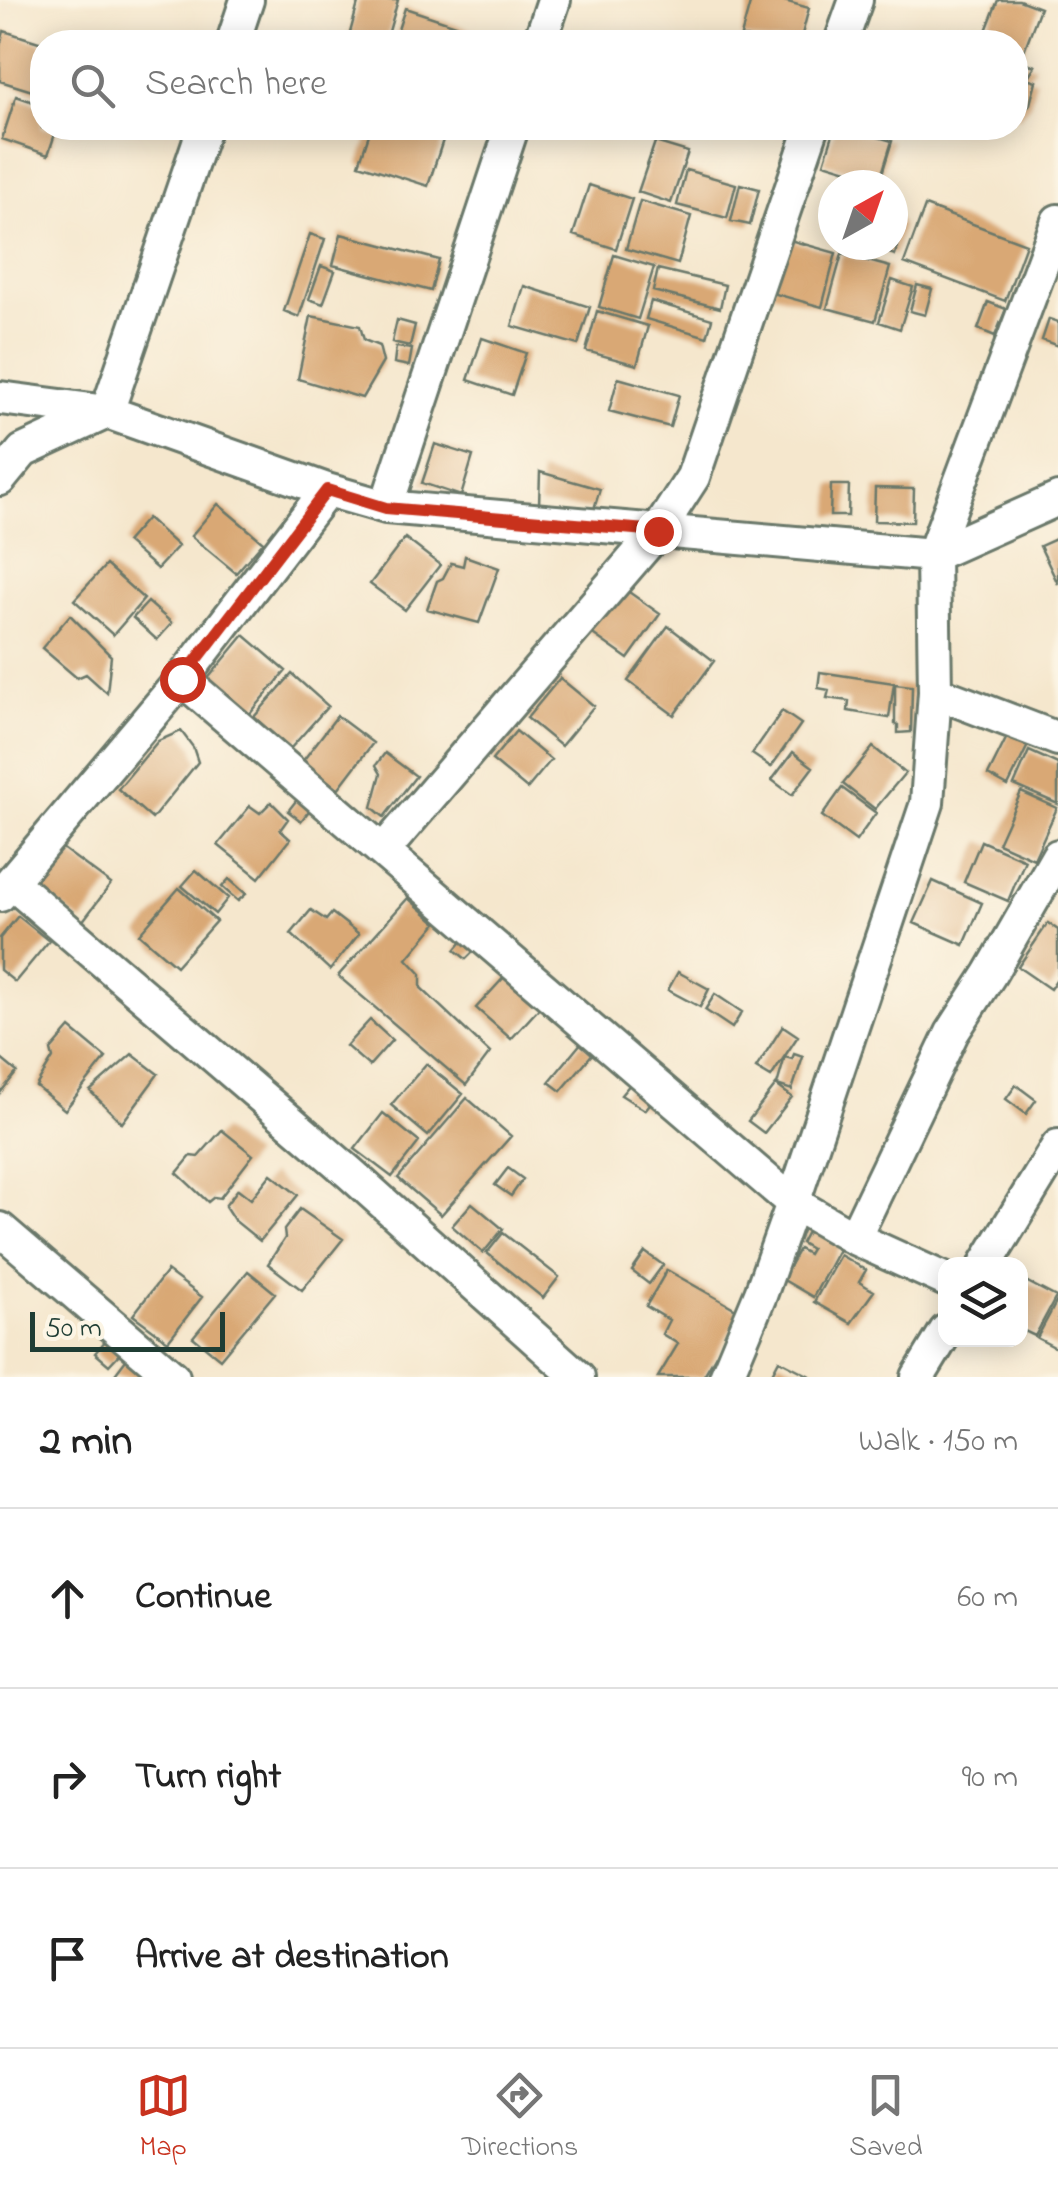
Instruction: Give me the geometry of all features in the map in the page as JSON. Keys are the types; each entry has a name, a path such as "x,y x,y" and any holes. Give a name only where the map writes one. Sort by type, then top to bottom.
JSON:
{"street":[{"path":"236,30 247,0"},
{"path":"544,30 554,0"},
{"path":"845,30 856,0"},
{"path":"0,479 23,452 107,412 200,140"},
{"path":"386,508 508,140"},
{"path":"383,851 658,531 693,477 808,140"},
{"path":"726,1377 793,1203 927,803 935,692 933,554 1058,221"},
{"path":"0,398 107,412 386,508 933,554 1058,500"},
{"path":"327,490 182,679 5,888 350,1173 578,1377"},
{"path":"182,679 793,1203 854,1238 938,1276"},
{"path":"935,692 1058,739"},
{"path":"854,1238 952,1032 1058,856"},
{"path":"990,1257 1058,1146"},
{"path":"0,1229 173,1377"},
{"path":"918,1377 938,1344"}],"building":[{"path":"359,0 398,0 389,30 351,30"},
{"path":"751,0 781,0 809,8 803,30 743,30"},
{"path":"998,0 1019,0 1040,8 1028,40 1028,30 986,30"},
{"path":"405,8 471,30 398,30"},
{"path":"4,31 30,39 30,90 0,81"},
{"path":"1028,78 1036,81 1028,106"},
{"path":"16,96 30,101 30,140 53,140 48,155 2,139"},
{"path":"367,140 443,140 428,186 359,164"},
{"path":"831,140 892,141 883,170 847,170 824,163"},
{"path":"655,142 688,152 671,203 638,192"},
{"path":"686,170 736,184 727,218 677,205"},
{"path":"740,184 759,189 750,225 731,221"},
{"path":"589,185 632,199 616,249 573,235"},
{"path":"640,201 691,216 678,264 626,249"},
{"path":"925,206 1026,244 1005,301 904,263"},
{"path":"310,234 325,239 299,317 284,311"},
{"path":"341,234 439,260 431,291 333,265"},
{"path":"786,239 818,248 818,260 834,260 822,307 772,293"},
{"path":"614,255 654,267 638,319 599,307"},
{"path":"840,260 864,260 890,267 875,321 827,308"},
{"path":"321,266 335,271 323,304 309,299"},
{"path":"658,269 725,285 720,308 653,291"},
{"path":"892,280 913,287 900,329 879,322"},
{"path":"917,285 932,289 925,315 910,311"},
{"path":"524,286 590,307 578,345 512,326"},
{"path":"651,301 712,319 707,337 646,319"},
{"path":"988,302 1006,309 995,336 978,329"},
{"path":"597,311 648,326 637,365 586,351"},
{"path":"311,316 360,326 364,340 379,346 383,362 362,398 298,379"},
{"path":"1049,319 1058,322 1058,346 1042,340"},
{"path":"397,320 415,325 410,346 392,342"},
{"path":"482,338 526,353 512,395 468,380"},
{"path":"396,347 412,349 409,366 394,363"},
{"path":"618,378 679,395 670,427 609,411"},
{"path":"435,444 473,456 461,496 422,483"},
{"path":"540,472 600,489 594,509 539,505"},
{"path":"831,485 849,485 848,516 830,516"},
{"path":"875,488 914,489 913,522 874,521"},
{"path":"218,504 263,542 236,573 191,536"},
{"path":"147,518 178,546 157,569 126,542"},
{"path":"405,538 440,565 405,610 370,584"},
{"path":"1058,538 1058,584 1040,546"},
{"path":"465,556 499,568 479,623 427,609 437,581 451,563 463,566"},
{"path":"106,565 144,599 113,635 74,600"},
{"path":"619,585 660,614 628,659 587,630"},
{"path":"148,602 172,623 157,640 133,618"},
{"path":"70,615 111,656 107,693 86,674 77,678 42,648"},
{"path":"668,626 714,661 674,715 628,681"},
{"path":"244,635 286,671 248,716 206,681"},
{"path":"820,672 894,683 889,718 848,711 849,701 827,698 829,690 818,688"},
{"path":"292,674 328,706 290,749 254,717"},
{"path":"560,678 594,706 561,746 527,718"},
{"path":"895,684 912,686 911,732 898,733 895,724"},
{"path":"782,711 801,724 771,767 752,754"},
{"path":"337,716 373,743 338,789 302,762"},
{"path":"1013,725 1033,735 1008,786 988,775"},
{"path":"181,731 198,762 152,819 118,789 158,741"},
{"path":"516,731 551,760 527,789 492,760"},
{"path":"873,747 905,773 875,809 843,784"},
{"path":"1029,751 1058,764 1058,804 1014,785"},
{"path":"793,752 813,767 792,795 772,780"},
{"path":"385,753 416,776 384,817 372,807 381,774 376,765"},
{"path":"842,788 876,813 856,841 822,816"},
{"path":"1021,792 1057,808 1034,859 998,843"},
{"path":"299,797 312,807 301,821 288,811"},
{"path":"271,802 288,819 280,830 290,839 259,878 218,845 250,806 260,813"},
{"path":"981,841 1025,860 1008,901 964,882"},
{"path":"58,845 111,884 82,922 30,883"},
{"path":"196,870 228,898 215,914 182,886"},
{"path":"229,879 246,894 238,901 222,887"},
{"path":"933,881 982,903 964,945 914,923"},
{"path":"179,888 216,921 176,966 139,934"},
{"path":"408,898 437,923 407,959 421,974 421,988 490,1053 466,1085 338,976"},
{"path":"311,910 326,920 332,913 359,934 330,970 291,934"},
{"path":"18,916 49,941 15,982 0,970 0,938"},
{"path":"1048,923 1058,930 1058,977 1050,989 1018,967"},
{"path":"467,936 478,947 466,959 455,950"},
{"path":"678,972 709,989 700,1007 668,990"},
{"path":"508,973 543,1004 511,1039 476,1008"},
{"path":"715,994 742,1012 732,1028 705,1010"},
{"path":"370,1020 392,1040 369,1066 346,1046"},
{"path":"783,1026 798,1036 771,1077 756,1068"},
{"path":"70,1028 106,1058 65,1110 36,1086 53,1058 51,1050"},
{"path":"582,1042 594,1052 561,1091 549,1082"},
{"path":"132,1054 158,1074 122,1123 90,1091"},
{"path":"794,1054 803,1057 792,1090 777,1085 785,1057 792,1059"},
{"path":"0,1058 17,1072 0,1093"},
{"path":"426,1064 463,1094 428,1136 391,1105"},
{"path":"632,1082 653,1100 645,1110 621,1095"},
{"path":"776,1085 792,1097 764,1133 748,1121"},
{"path":"1016,1085 1036,1100 1026,1114 1006,1099"},
{"path":"467,1098 511,1136 441,1215 398,1178"},
{"path":"383,1113 419,1142 392,1177 355,1149"},
{"path":"222,1130 253,1155 220,1198 208,1202 177,1173"},
{"path":"508,1168 523,1179 511,1196 495,1185"},
{"path":"271,1174 298,1195 260,1241 234,1220 225,1206 238,1189 251,1199"},
{"path":"472,1203 503,1229 483,1253 452,1226"},
{"path":"300,1209 343,1239 302,1290 268,1264 285,1238 284,1230"},
{"path":"810,1226 842,1244 813,1297 782,1279 799,1249 808,1254 811,1249 801,1243"},
{"path":"503,1233 559,1277 543,1298 487,1253"},
{"path":"645,1252 663,1265 649,1284 632,1271"},
{"path":"840,1255 866,1270 859,1282 874,1291 851,1323 814,1302"},
{"path":"667,1270 741,1312 703,1377 658,1377 678,1344 662,1334 669,1320 646,1306"},
{"path":"167,1271 202,1297 168,1341 133,1315"},
{"path":"248,1271 275,1293 220,1359 193,1337"},
{"path":"1028,1282 1056,1297 1035,1336 1028,1333"},
{"path":"1058,1299 1058,1349 1037,1338"},
{"path":"107,1339 121,1352 109,1365 95,1353"},
{"path":"129,1356 144,1368 137,1377 113,1377"},
{"path":"779,1360 812,1377 770,1377"}],"route":[{"path":"182,679 327,490 386,508 658,531"}]}
